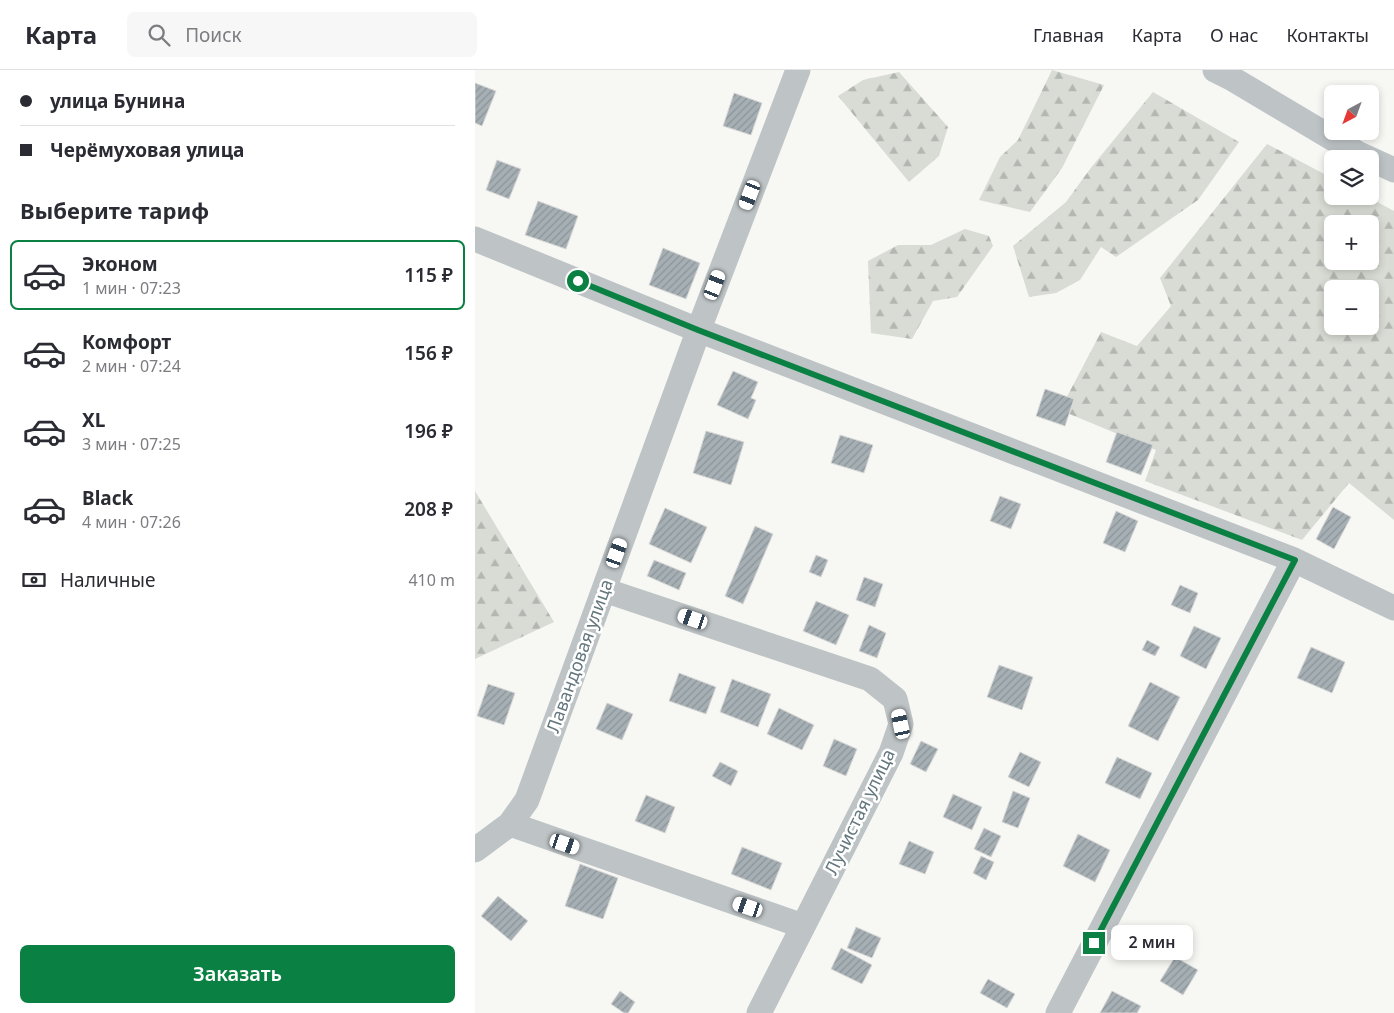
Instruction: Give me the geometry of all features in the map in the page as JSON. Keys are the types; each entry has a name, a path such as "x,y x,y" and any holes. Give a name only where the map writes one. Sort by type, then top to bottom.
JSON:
{"street":[{"name":"Лавандовая улица","path":"475,850 510,824 527,800 698,330 798,70"},
{"path":"1228,73 1357,152 1394,170"},
{"path":"475,239 698,330 1295,560 1394,608"},
{"path":"1058,1013 1295,560"},
{"name":"Лучистая улица","path":"604,590 870,679 895,699 901,724 891,754 759,1013"},
{"path":"510,824 803,926"}],"green space":[{"path":"1052,70 1104,85 1062,168 1030,212 979,200 1000,157 1018,140"},
{"path":"899,72 948,127 939,156 909,182 838,96 863,80"},
{"path":"1153,92 1239,142 1198,200 1116,257 1101,247 1080,280 1056,293 1029,297 1013,246 1066,202 1090,169"},
{"path":"1267,144 1324,174 1324,205 1379,205 1379,203 1394,211 1394,520 1349,483 1302,540 1145,481 1156,450 1060,410 1101,332 1137,346 1171,306 1160,278"},
{"path":"965,229 989,236 993,246 957,297 933,301 912,339 871,333 868,261 898,245 931,245"},
{"path":"475,491 554,622 475,659"}],"building":[{"path":"475,83 496,91 482,126 475,123"},
{"path":"734,93 762,103 751,135 723,126"},
{"path":"497,160 521,169 509,199 486,190"},
{"path":"538,201 578,216 566,249 525,235"},
{"path":"663,248 700,263 686,299 649,285"},
{"path":"733,371 758,382 751,398 756,400 748,419 717,405"},
{"path":"1045,389 1074,399 1065,426 1036,416"},
{"path":"706,431 744,442 731,485 693,473"},
{"path":"1117,432 1153,445 1141,475 1106,462"},
{"path":"840,435 873,445 864,473 831,463"},
{"path":"1000,496 1021,504 1011,529 990,521"},
{"path":"1333,507 1351,517 1334,549 1316,539"},
{"path":"665,508 707,527 691,563 649,544"},
{"path":"1116,511 1138,521 1125,552 1103,543"},
{"path":"755,526 773,534 743,604 725,596"},
{"path":"816,555 828,560 821,577 809,572"},
{"path":"654,560 686,573 679,590 647,576"},
{"path":"864,577 883,584 875,607 856,600"},
{"path":"1180,585 1198,593 1190,613 1171,605"},
{"path":"816,601 849,615 836,645 803,631"},
{"path":"869,625 886,633 877,658 859,651"},
{"path":"1194,626 1221,638 1206,669 1180,656"},
{"path":"1147,640 1160,647 1155,656 1142,650"},
{"path":"1311,647 1345,662 1332,693 1297,678"},
{"path":"999,665 1033,677 1022,710 987,697"},
{"path":"679,673 716,687 706,714 669,701"},
{"path":"732,679 771,694 758,727 720,712"},
{"path":"1150,682 1180,697 1158,741 1128,726"},
{"path":"488,684 515,693 504,725 477,716"},
{"path":"607,703 633,714 622,740 596,729"},
{"path":"779,708 814,725 802,750 767,734"},
{"path":"834,739 857,749 846,776 823,766"},
{"path":"921,741 938,749 926,772 910,764"},
{"path":"1020,752 1041,762 1029,787 1008,777"},
{"path":"1117,757 1152,773 1140,799 1105,783"},
{"path":"720,762 738,771 731,786 712,776"},
{"path":"1013,791 1030,798 1018,828 1002,822"},
{"path":"953,794 982,807 972,830 943,817"},
{"path":"646,795 675,807 665,833 635,821"},
{"path":"984,828 1001,836 991,857 974,849"},
{"path":"1078,834 1110,850 1095,882 1063,866"},
{"path":"909,841 934,852 925,874 899,864"},
{"path":"742,847 782,863 771,890 731,874"},
{"path":"981,856 994,862 986,880 973,873"},
{"path":"580,864 618,878 603,919 565,906"},
{"path":"498,896 528,921 511,941 481,916"},
{"path":"856,927 881,938 872,958 847,948"},
{"path":"841,948 872,965 862,984 831,969"},
{"path":"1175,957 1198,970 1183,995 1160,981"},
{"path":"988,979 1015,994 1007,1008 980,993"},
{"path":"620,991 635,1002 628,1013 624,1013 611,1004"},
{"path":"1112,991 1141,1006 1137,1013 1100,1013"}],"route":[{"path":"578,281 698,330 1295,560 1094,943"}]}
